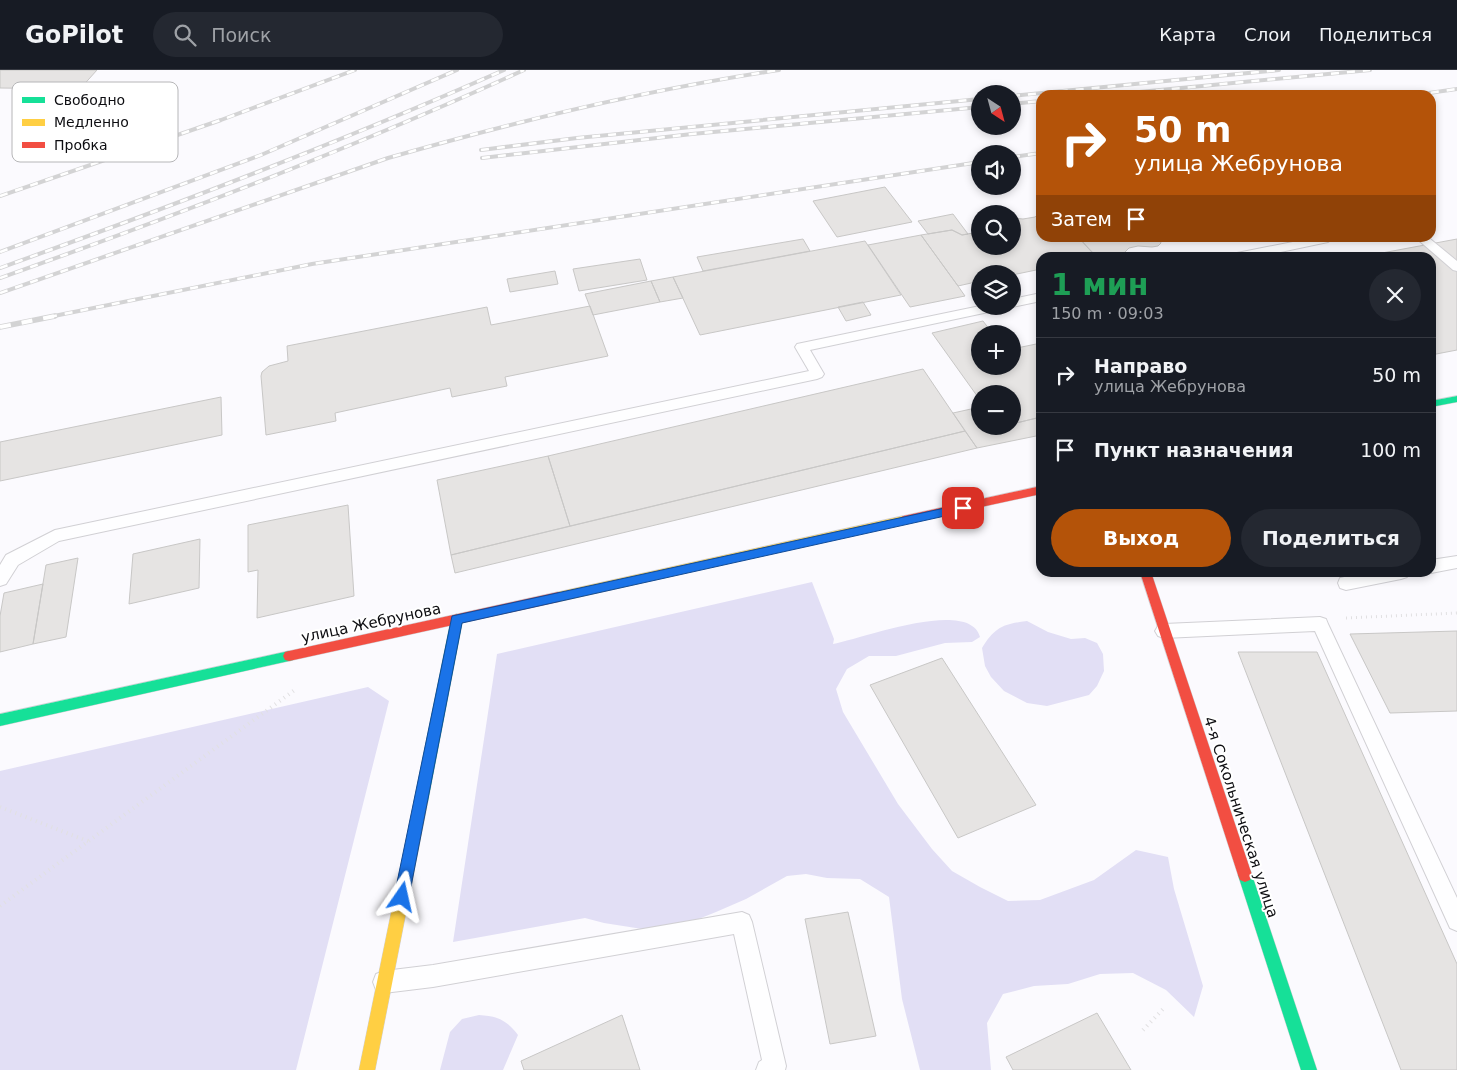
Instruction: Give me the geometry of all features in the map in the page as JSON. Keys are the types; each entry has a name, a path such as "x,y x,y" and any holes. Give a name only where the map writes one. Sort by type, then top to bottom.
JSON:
{"street":[{"path":"1436,404 1455,402"},
{"name":"улица Жебрунова","path":"0,720 1036,491"},
{"name":"4-я Сокольническая улица","path":"1147,577 1309,1070"},
{"path":"367,1070 456,619"}],"lane":[{"path":"1261,252 1309,242"},
{"path":"1427,242 1457,267"},
{"path":"1021,301 1036,298"},
{"path":"0,578 12,560 55,536 816,374 802,347 971,312"},
{"path":"1436,566 1457,562"},
{"path":"1346,583 1377,577"},
{"path":"1164,630 1320,624 1457,921"},
{"path":"384,982 433,976 742,922 775,1066 767,1070"}],"path":[{"path":"1320,624 1328,610 1344,618 1457,613"},
{"path":"0,906 90,842 296,689"},
{"path":"0,807 90,842"},
{"path":"1143,1030 1165,1007"}],"shaded area":[{"path":"812,582 834,639 833,644 889,629 936,620 957,621 972,626 980,637 972,642 945,643 896,656 869,656 847,669 836,689 843,712 898,804 932,849 952,871 1008,901 1040,900 1094,880 1136,850 1168,857 1174,889 1203,986 1194,1017 1166,990 1133,973 1100,974 1068,984 1034,986 1003,994 987,1023 991,1070 920,1070 902,999 889,897 860,879 827,878 806,874 787,876 746,899 716,912 686,924 655,931 585,918 453,942 497,654"},
{"path":"1027,621 1048,632 1071,639 1085,638 1097,643 1103,654 1104,671 1097,686 1089,695 1047,706 1027,703 1004,691 991,677 985,666 982,648 991,635 1000,628"},
{"path":"368,687 389,701 296,1070 0,1070 0,771"},
{"path":"479,1015 491,1016 501,1020 518,1035 503,1070 440,1070 450,1032 462,1019"}],"building":[{"path":"0,70 97,70 86,82 12,82 12,88 0,88"},
{"path":"885,187 912,222 837,237 813,201"},
{"path":"953,214 968,234 962,235 952,230 928,234 918,221"},
{"path":"1036,216 1036,242 1083,242 1092,252 1036,252 1036,270 1021,273 1021,265 971,265 971,283 958,286 921,235 952,230 962,235 971,233 971,255 1021,255 1021,219"},
{"path":"921,235 965,296 910,307 868,245"},
{"path":"803,239 810,251 703,271 697,257"},
{"path":"1457,239 1457,350 1436,354 1436,252 1387,252"},
{"path":"865,241 901,295 700,335 673,277"},
{"path":"1083,242 1161,243 1158,246 1152,247 1138,246 1129,248 1125,252 1092,252"},
{"path":"640,259 647,280 579,291 573,269"},
{"path":"555,271 558,284 510,292 507,279"},
{"path":"673,277 683,298 660,302 651,281"},
{"path":"651,281 660,302 593,315 585,294"},
{"path":"863,302 871,315 846,321 838,307"},
{"path":"590,306 608,356 505,377 507,386 452,397 450,388 335,413 336,421 266,435 261,376 262,372 269,366 288,361 287,346 487,307 491,325"},
{"path":"983,321 986,325 971,325 971,375 1021,375 1021,347 1036,344 1036,418 1021,422 1021,385 971,385 971,387 932,333"},
{"path":"923,369 965,431 570,526 548,456"},
{"path":"221,397 222,435 0,481 0,442"},
{"path":"971,409 971,435 1021,435 1021,422 1036,418 1036,436 977,448 953,413"},
{"path":"965,431 977,448 455,573 451,555"},
{"path":"548,456 570,526 451,555 437,480"},
{"path":"348,505 354,596 257,618 258,570 248,572 248,525"},
{"path":"200,539 199,588 129,604 133,554"},
{"path":"78,558 66,637 33,644 46,565"},
{"path":"43,584 33,644 0,652 0,616 4,593"},
{"path":"1457,631 1457,711 1390,713 1350,634"},
{"path":"1238,652 1317,652 1457,964 1457,1070 1401,1070"},
{"path":"942,658 1036,805 958,838 870,685"},
{"path":"848,912 876,1036 830,1044 805,919"},
{"path":"1097,1013 1131,1070 1013,1070 1006,1057"},
{"path":"622,1015 640,1070 524,1070 521,1061"}],"railway":[{"path":"178,135 355,70"},
{"path":"0,252 261,155 457,70"},
{"path":"0,268 254,173 380,123 504,70"},
{"path":"0,278 265,180 395,127 524,70"},
{"path":"0,293 388,158 533,119 680,87 779,70"},
{"path":"1074,90 1279,70"},
{"path":"1160,90 1370,70"},
{"path":"1436,92 1457,89"},
{"path":"1021,95 1036,94"},
{"path":"481,150 577,138 971,100"},
{"path":"1021,103 1036,102"},
{"path":"482,158 692,134 971,108"},
{"path":"1021,156 1036,154"},
{"path":"0,196 99,162"},
{"path":"49,317 312,264 971,163"},
{"path":"0,327 55,316"}],"traffic: fast":[{"path":"1436,403 1457,399"},
{"path":"421,801 457,619"},
{"path":"0,720 289,656"},
{"path":"1245,875 1309,1070"}],"traffic: slow":[{"path":"558,597 903,520"},
{"path":"367,1070 421,801"}],"traffic: jam":[{"path":"903,520 1036,491"},
{"path":"1147,577 1245,875"},
{"path":"289,656 558,597"}],"route":[{"path":"402,897 456,619 963,508"}]}
